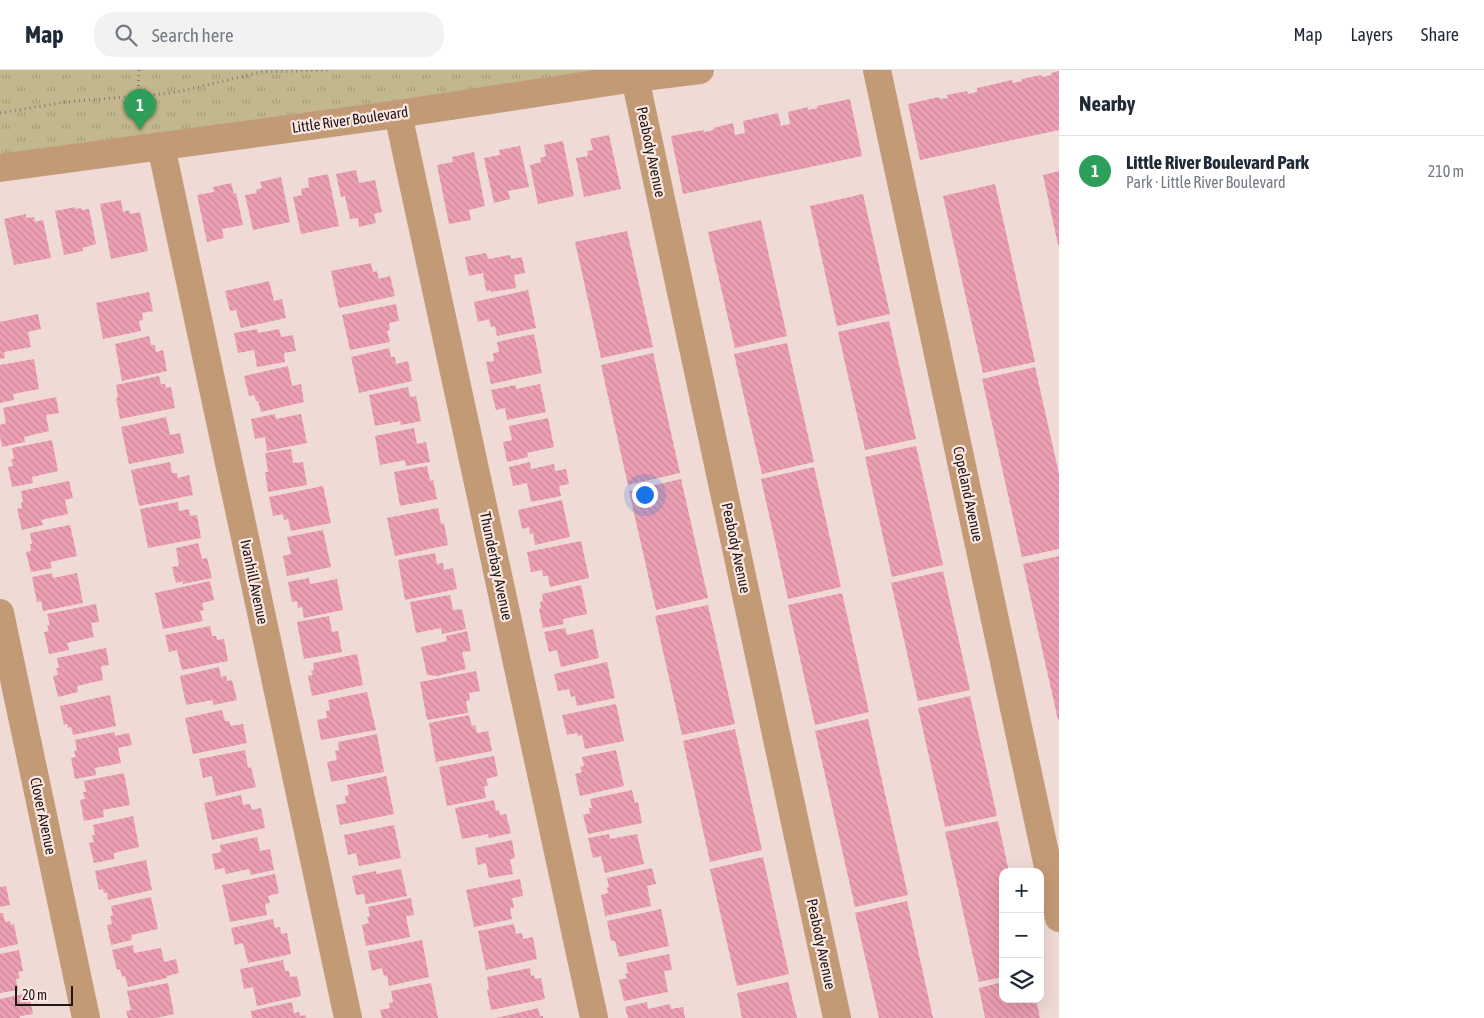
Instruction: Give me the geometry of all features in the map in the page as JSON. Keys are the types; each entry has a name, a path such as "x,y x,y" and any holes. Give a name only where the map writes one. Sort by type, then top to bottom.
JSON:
{"street":[{"name":"Little River Boulevard","path":"0,168 152,140 398,114 700,70"},
{"name":"Copeland Avenue","path":"877,70 1059,918"},
{"name":"Peabody Avenue","path":"635,78 837,1018"},
{"name":"Thunderbay Avenue","path":"398,114 594,1018"},
{"name":"Ivanhill Avenue","path":"152,140 348,1018"},
{"name":"Clover Avenue","path":"0,613 86,1018"}],"path":[{"path":"139,70 138,96 152,140"},
{"path":"0,113 66,102 172,93 262,72 330,70"}],"green space":[{"path":"0,70 700,70 0,168"}],"building":[{"path":"1059,71 1059,130 920,160 908,104 939,97 940,99 948,98 947,95 967,91 968,94 977,92 977,88 1012,80 1013,83 1041,75 1042,77 1052,75 1051,73"},
{"path":"850,99 862,156 683,194 671,136 714,130 713,128 733,123 735,135 745,133 743,121 778,113 781,126 790,124 788,112 808,107 808,110 818,108 817,106"},
{"path":"609,135 621,189 584,197 576,158 588,156 587,151 593,150 590,139"},
{"path":"563,141 574,196 538,204 530,165 541,162 540,158 546,156 544,145"},
{"path":"520,146 529,187 508,191 510,199 494,203 484,158 500,155 499,150"},
{"path":"474,152 485,206 469,210 471,220 449,224 437,165 453,162 452,157"},
{"path":"356,170 359,183 375,180 382,212 374,214 376,223 359,227 358,218 350,219 345,196 341,197 336,174"},
{"path":"1059,171 1059,245 1058,245 1043,175"},
{"path":"328,174 339,226 301,234 293,197 302,195 301,189 309,187 308,178"},
{"path":"281,177 290,222 253,230 245,195 257,193 256,190 262,188 260,182"},
{"path":"231,183 234,194 236,193 243,225 222,229 224,238 207,242 197,195 214,192 213,187"},
{"path":"995,184 1035,362 983,373 943,196"},
{"path":"863,194 890,314 837,326 810,206"},
{"path":"121,200 123,212 129,210 130,214 140,212 148,251 111,259 100,204"},
{"path":"75,207 82,210 89,209 96,244 82,248 83,251 64,255 55,211"},
{"path":"26,214 26,218 34,217 35,222 43,220 51,258 14,265 4,219"},
{"path":"761,220 787,336 735,348 708,232"},
{"path":"627,231 653,347 601,358 575,242"},
{"path":"486,253 488,259 510,255 511,259 522,257 525,273 514,275 516,288 486,291 483,273 469,276 465,257"},
{"path":"371,263 373,272 377,271 379,279 390,276 395,296 339,308 331,271"},
{"path":"269,281 274,301 282,299 286,318 241,328 236,310 230,311 225,291"},
{"path":"528,290 536,328 497,336 495,326 491,327 489,319 478,322 474,302"},
{"path":"149,292 153,311 142,313 143,320 139,321 141,331 103,339 96,303"},
{"path":"396,304 399,321 389,323 390,330 387,331 390,342 350,350 342,315"},
{"path":"38,314 41,329 28,332 31,347 4,352 5,358 0,359 0,322"},
{"path":"889,321 916,439 865,450 838,332"},
{"path":"257,329 258,333 279,329 281,337 293,335 296,351 284,353 285,362 257,367 254,350 238,353 234,333"},
{"path":"534,334 542,373 491,384 486,362 494,361 493,353 499,352 497,342"},
{"path":"149,336 151,345 155,345 156,352 163,350 167,371 122,381 115,344"},
{"path":"787,343 814,462 762,474 734,354"},
{"path":"389,348 391,357 395,357 396,364 408,361 412,381 359,393 351,357"},
{"path":"653,353 680,473 628,485 601,365"},
{"path":"34,359 39,389 13,394 14,400 0,403 0,365"},
{"path":"288,366 292,386 301,384 304,402 261,412 254,395 249,396 244,376"},
{"path":"1035,367 1059,474 1059,549 1022,557 982,379"},
{"path":"159,376 161,384 165,384 166,388 171,387 175,408 120,419 116,398 118,397 116,385"},
{"path":"540,384 546,412 507,420 505,408 496,410 491,390 516,385 516,389"},
{"path":"408,387 410,397 416,396 421,421 401,425 400,421 375,426 369,395"},
{"path":"56,397 59,413 46,415 49,431 24,437 25,442 2,447 0,425 6,423 3,408"},
{"path":"275,414 276,419 301,414 307,443 267,451 265,437 255,439 251,419"},
{"path":"166,417 170,435 180,433 184,453 129,464 121,427"},
{"path":"548,418 554,447 527,453 528,457 507,462 503,442 512,440 509,426"},
{"path":"414,428 417,444 426,442 430,462 406,466 405,460 380,465 375,436"},
{"path":"52,440 58,471 32,477 33,483 12,487 8,467 13,466 11,459 14,459 12,448"},
{"path":"916,446 943,565 892,577 865,457"},
{"path":"291,449 293,463 303,462 307,485 268,492 265,472 268,472 265,453"},
{"path":"170,462 172,473 177,473 178,478 189,475 193,495 139,506 131,470"},
{"path":"530,462 531,469 554,464 555,471 566,469 569,484 559,486 561,496 531,502 527,483 513,486 509,467"},
{"path":"427,466 430,481 433,480 437,499 400,506 394,472"},
{"path":"814,467 841,587 788,599 761,479"},
{"path":"681,479 708,598 656,610 629,491"},
{"path":"69,481 73,498 65,500 68,514 41,520 43,525 22,530 17,509 22,508 21,491"},
{"path":"323,486 331,523 291,531 288,519 284,520 283,514 273,516 269,497"},
{"path":"562,500 570,537 535,545 533,533 530,534 529,527 522,529 518,510"},
{"path":"178,502 179,511 189,509 190,516 197,515 201,538 148,548 140,509"},
{"path":"438,508 441,524 444,523 448,545 395,556 387,518"},
{"path":"70,525 77,556 50,562 52,568 31,572 26,552 31,551 30,533"},
{"path":"323,530 331,567 287,576 283,556 291,554 287,537"},
{"path":"581,541 589,578 550,587 548,576 543,576 542,570 531,572 527,552"},
{"path":"198,543 202,559 207,558 212,578 183,584 183,581 176,583 172,567 179,566 176,548"},
{"path":"435,553 437,564 443,563 444,570 453,568 457,589 405,600 398,560"},
{"path":"1059,556 1059,720 1058,720 1023,564"},
{"path":"943,571 970,690 918,701 891,583"},
{"path":"52,573 53,578 77,573 83,603 43,611 41,601 37,602 32,577"},
{"path":"309,578 310,584 337,579 343,610 304,618 302,607 298,608 297,601 292,602 288,582"},
{"path":"210,581 214,600 202,603 204,610 200,611 203,621 163,629 155,593"},
{"path":"581,585 587,614 563,619 564,624 543,628 539,609 541,608 540,602 543,601 542,594"},
{"path":"842,593 869,712 815,725 788,605"},
{"path":"450,595 453,610 462,609 466,629 442,634 441,628 416,633 410,602"},
{"path":"96,604 99,622 91,623 94,637 67,643 69,650 49,654 44,632 49,631 47,625 50,625 47,614"},
{"path":"708,605 735,724 682,735 655,616"},
{"path":"329,616 332,632 338,631 342,652 304,659 297,622"},
{"path":"210,626 212,636 216,636 217,640 224,639 228,661 182,670 177,650 169,652 165,635"},
{"path":"565,628 567,635 593,629 599,658 561,667 557,650 549,652 544,632"},
{"path":"467,631 471,651 462,652 466,669 437,676 427,675 421,647 447,641 446,636"},
{"path":"106,648 109,665 101,666 103,680 77,686 78,692 58,697 53,676 58,675 56,668 59,668 57,658"},
{"path":"357,654 363,685 312,696 308,676 313,675 311,671 314,670 313,663"},
{"path":"607,662 615,698 577,706 575,696 571,697 569,689 558,691 554,674"},
{"path":"219,667 221,677 226,676 227,681 232,680 237,700 214,705 212,700 186,705 180,676"},
{"path":"476,671 480,691 469,693 470,700 466,701 468,713 427,720 420,682"},
{"path":"367,692 376,730 321,740 317,720 327,718 326,711 330,710 328,700"},
{"path":"110,695 116,726 73,735 71,727 68,728 67,724 64,725 60,706"},
{"path":"970,696 997,816 945,827 918,708"},
{"path":"616,704 624,741 585,749 582,735 578,736 577,733 567,735 562,715"},
{"path":"222,710 225,721 229,721 231,726 243,724 247,743 193,754 185,718"},
{"path":"469,715 472,726 475,725 477,733 488,731 492,751 436,762 429,723"},
{"path":"868,719 908,895 855,907 815,731"},
{"path":"735,729 762,850 710,862 683,741"},
{"path":"114,732 115,736 129,733 132,745 118,748 121,763 95,768 96,775 75,779 71,758 76,757 74,751 77,750 75,740"},
{"path":"377,734 384,772 331,782 327,762 337,760 335,751 339,750 338,742"},
{"path":"245,750 248,768 251,767 256,787 216,796 212,776 203,778 199,759"},
{"path":"616,750 624,786 580,796 575,774 582,772 580,767 584,766 582,757"},
{"path":"494,756 498,776 486,779 488,786 484,786 486,798 447,806 439,767"},
{"path":"124,773 130,805 103,810 104,817 84,821 80,800 85,799 83,792 86,792 84,781"},
{"path":"386,776 394,814 340,825 336,805 346,803 345,796 349,795 347,785"},
{"path":"632,790 635,803 638,802 642,823 588,834 583,815 590,813 589,808 592,808 590,799"},
{"path":"241,795 243,805 250,804 252,810 261,808 265,828 212,840 204,803"},
{"path":"494,800 496,811 499,810 500,815 506,814 511,833 489,838 488,834 462,839 455,808"},
{"path":"133,816 139,847 114,853 114,859 94,863 89,843 94,842 92,835 95,835 93,825"},
{"path":"998,821 1008,868 999,868 999,978 979,982 945,832"},
{"path":"394,825 401,858 359,866 356,853 348,855 344,835"},
{"path":"609,834 610,839 637,834 644,864 605,873 601,856 593,858 588,838"},
{"path":"257,837 260,851 270,849 274,870 251,875 249,869 226,874 224,868 215,870 212,854 221,852 220,845"},
{"path":"512,840 515,858 510,859 513,874 489,878 486,863 478,865 475,848"},
{"path":"763,857 789,974 737,986 710,869"},
{"path":"146,860 152,890 108,900 107,893 104,893 103,889 99,890 95,871"},
{"path":"652,868 656,884 647,886 651,906 605,916 601,895 608,893 607,878"},
{"path":"401,869 407,896 366,904 364,894 356,895 352,876 376,871 376,874"},
{"path":"275,874 279,893 268,896 270,903 265,904 267,915 230,922 222,885"},
{"path":"520,879 523,896 512,898 514,908 510,908 512,919 474,927 466,890"},
{"path":"6,886 10,905 0,907 0,887"},
{"path":"151,897 158,929 131,935 132,940 111,945 107,925 112,924 110,916 113,916 111,906"},
{"path":"411,898 414,915 406,916 410,937 366,946 362,925 369,923 367,917 370,916 368,907"},
{"path":"907,901 933,1018 879,1018 855,913"},
{"path":"661,909 669,946 619,957 615,941 611,941 607,921"},
{"path":"0,913 3,913 5,922 10,921 11,925 14,924 18,944 0,948"},
{"path":"273,919 275,928 280,927 281,934 287,933 291,954 248,963 243,943 235,945 231,928"},
{"path":"514,924 516,934 522,933 523,939 533,937 537,959 486,970 478,931"},
{"path":"422,940 429,977 389,986 387,975 384,976 382,968 372,971 368,951"},
{"path":"133,945 134,953 161,948 164,962 176,959 179,973 167,976 167,978 128,987 125,976 122,977 120,969 117,970 112,950"},
{"path":"19,950 23,971 18,972 20,978 16,979 18,990 0,993 0,954"},
{"path":"669,954 672,970 664,971 668,992 624,1001 619,980 627,978 625,974 628,973 626,963"},
{"path":"283,960 285,971 289,971 290,977 297,976 301,996 257,1006 253,987 244,989 240,969"},
{"path":"530,968 531,976 534,975 535,979 541,978 545,999 491,1010 487,990 489,989 487,977"},
{"path":"788,982 797,1018 742,1018 737,993"},
{"path":"168,983 174,1014 156,1018 128,1018 126,1011 131,1010 127,991"},
{"path":"431,983 438,1018 382,1018 380,1010 390,1008 389,1003 393,1002 391,991"},
{"path":"999,983 999,1003 1037,1003 1040,1018 985,1018 979,988"},
{"path":"29,993 33,1014 20,1016 20,1018 0,1018 0,999"},
{"path":"292,1002 294,1013 299,1012 300,1016 305,1015 306,1018 252,1018 251,1011"},
{"path":"647,1002 648,1009 670,1004 671,1009 683,1007 685,1018 628,1018 625,1007"},
{"path":"538,1008 540,1016 543,1016 543,1018 496,1018"}],"place":[{"name":"Little River Boulevard Park","path":"140,130"}]}
